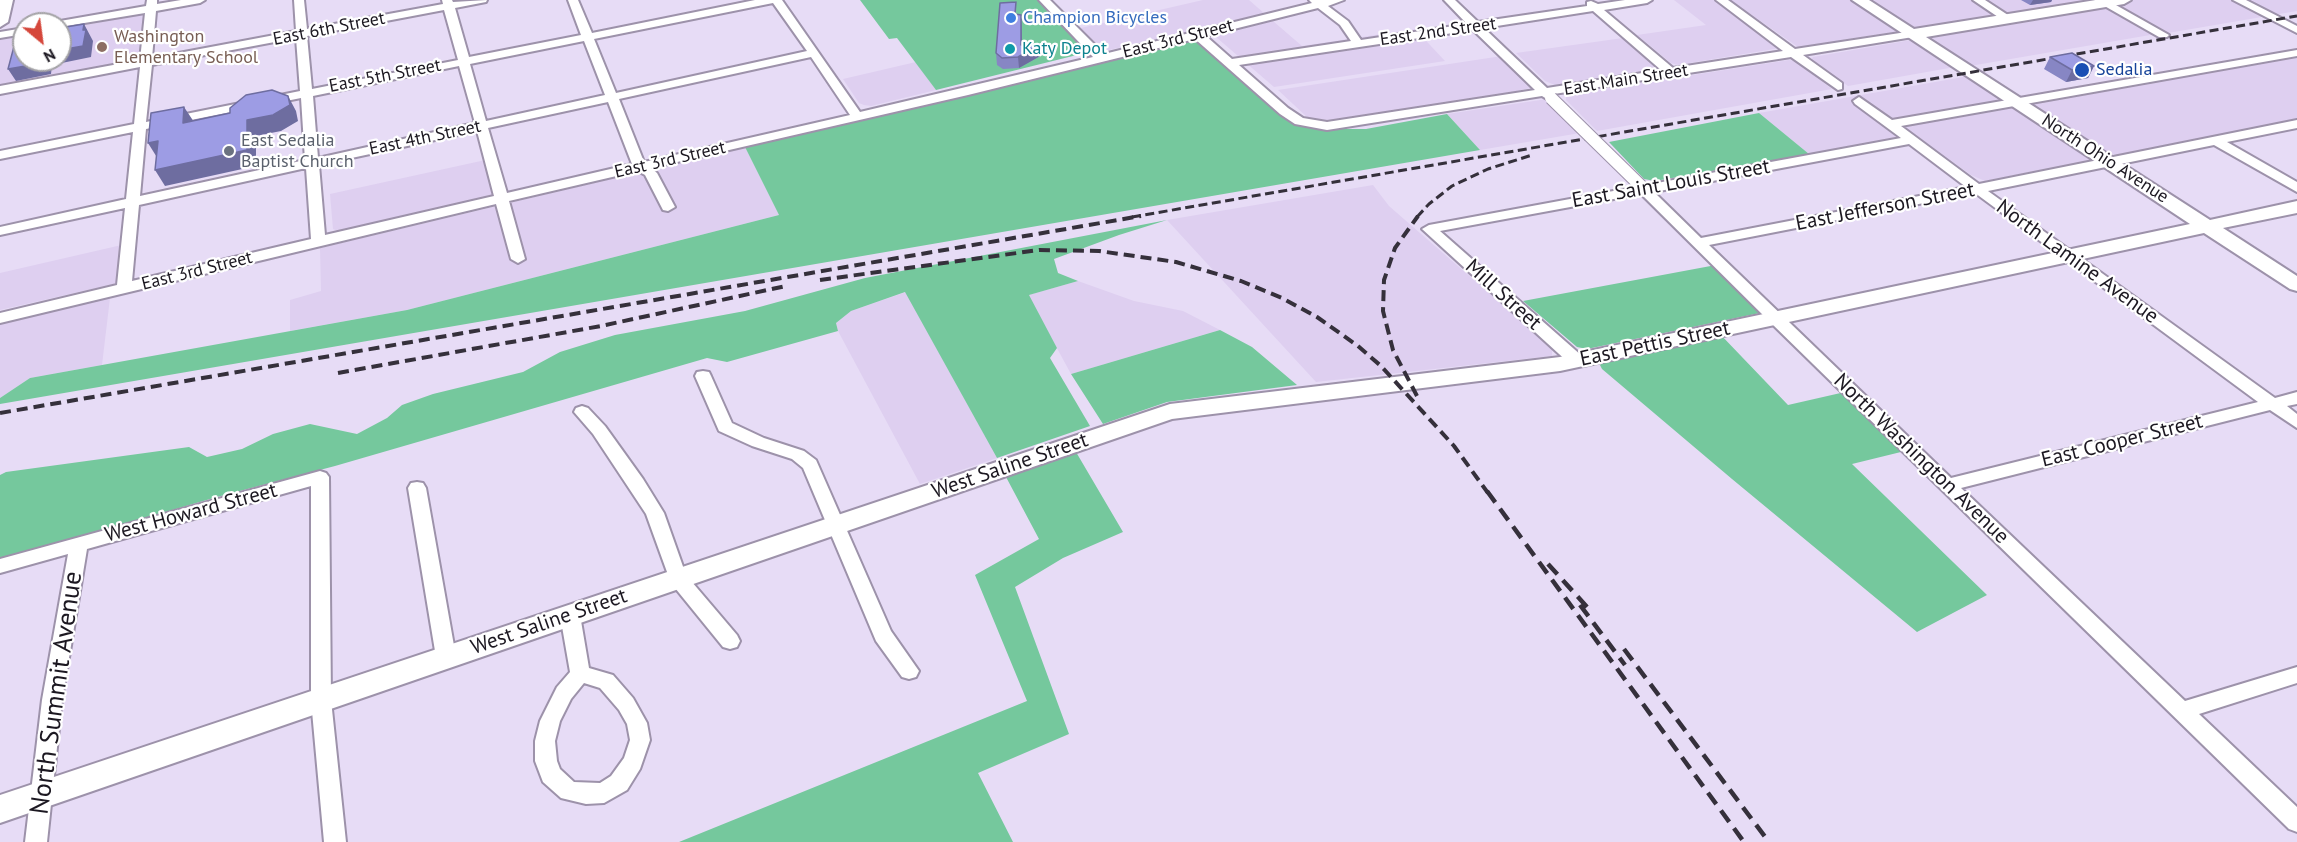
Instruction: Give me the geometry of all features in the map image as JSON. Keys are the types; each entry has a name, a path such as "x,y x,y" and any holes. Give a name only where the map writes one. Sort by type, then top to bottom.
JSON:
{"street":[{"path":"0,22 6,0"},
{"path":"72,21 152,4 200,0"},
{"path":"299,0 318,241"},
{"name":"East 6th Street","path":"0,90 301,34 448,3 482,0"},
{"path":"573,0 640,167 650,173 668,207"},
{"name":"East 5th Street","path":"0,155 771,0"},
{"path":"777,0 857,116"},
{"name":"East 3rd Street","path":"0,318 318,241 1101,58 1317,2 1339,0"},
{"name":"North Washington Avenue","path":"1449,0 1775,319 2297,822"},
{"path":"1585,0 1672,73"},
{"name":"East 2nd Street","path":"1229,63 1647,0"},
{"path":"1721,0 1838,86"},
{"name":"North Ohio Avenue","path":"1859,0 2297,285"},
{"path":"1978,0 2008,19"},
{"path":"1913,34 2124,0"},
{"path":"2238,0 2297,30"},
{"path":"1048,1 1101,58"},
{"path":"1317,2 1344,23 1358,43"},
{"path":"2102,2 2163,35"},
{"path":"448,3 518,259"},
{"path":"124,289 152,4"},
{"path":"1198,34 1229,63"},
{"name":"East Main Street","path":"1229,63 1284,111 1299,121 1312,125 1340,126 1548,95 1913,34"},
{"name":"East 4th Street","path":"0,231 814,53"},
{"path":"1891,124 2297,53"},
{"name":"North Lamine Avenue","path":"1859,101 2297,422"},
{"name":"East Jefferson Street","path":"1697,243 2297,124"},
{"name":"East Saint Louis Street","path":"1429,229 1912,140"},
{"path":"2215,140 2297,188"},
{"name":"East Pettis Street","path":"1099,435 1170,412 1523,370 1576,360 2297,207"},
{"name":"Mill Street","path":"1429,229 1576,360"},
{"path":"703,376 725,427 758,442 798,455 810,464 883,634 909,671"},
{"name":"East Cooper Street","path":"1947,484 2297,398"},
{"path":"582,412 599,430 637,483 655,513 678,578 730,641"},
{"name":"West Saline Street","path":"0,809 1099,435"},
{"name":"West Howard Street","path":"0,566 320,477 321,700"},
{"path":"417,488 446,657"},
{"name":"North Summit Avenue","path":"36,842 52,700 79,543"},
{"path":"570,615 579,674 564,693 550,721 545,741 546,761 551,775 569,791 586,794 604,793 619,783 633,762 640,740 638,723 626,704 606,681 579,674"},
{"path":"2182,711 2297,675"},
{"path":"321,700 335,842"}],"shaded area":[{"path":"1203,0 1249,0 1265,14 1109,50 1098,46 1081,28"},
{"path":"1674,0 1718,0 1780,48 1678,65 1671,63 1637,35 1706,25"},
{"path":"1730,0 2093,0 2156,34 1970,66 1914,29 1798,47"},
{"path":"2108,0 2297,0 2297,11 2168,33"},
{"name":"Washington Elementary School","path":"145,12 142,60 0,87 0,37 12,35 12,72 72,72 72,24"},
{"path":"1273,21 1302,46 1415,29 1445,61 1274,87 1216,37"},
{"path":"1623,38 1656,68 1555,85 1545,81 1516,53"},
{"path":"1911,40 1955,67 1848,86 1811,60 1813,57"},
{"path":"1502,56 1531,85 1531,88 1458,103 1329,123 1308,118 1278,90"},
{"path":"2297,57 2297,121 2117,155 2105,152 2034,104"},
{"path":"1789,60 1795,61 1832,89 1597,131 1566,100 1566,97 1571,94"},
{"path":"916,62 936,90 871,106 859,103 843,79"},
{"path":"1969,76 2091,155 2091,160 1985,181 1971,175 1915,135 1809,154 1759,113"},
{"path":"1547,99 1586,132 1480,150 1447,114"},
{"path":"745,147 779,215 407,310 290,331 290,300 321,291 320,248"},
{"path":"490,159 494,195 338,231 333,229 330,194"},
{"path":"1373,185 1389,206 1552,348 1552,356 1316,382 1167,220"},
{"path":"126,244 121,279 114,284 0,310 0,273"},
{"path":"1078,281 1134,301 1183,311 1220,330 1071,374 1028,295"},
{"path":"906,292 997,458 920,484 838,331 836,323 851,311"},
{"path":"110,298 102,365 30,378 0,398 0,324"}],"green space":[{"path":"860,0 1040,0 1089,52 936,90 897,38 889,39"},
{"path":"1198,39 1295,116 1325,129 1366,129 1447,114 1480,150 0,404 0,398 30,378 407,310 779,215 745,147"},
{"path":"1759,113 1809,154 1655,181 1644,179 1609,142"},
{"path":"1167,220 1054,259 1058,273 1078,281 1029,295 1057,348 1050,358 1090,426 997,458 905,292 851,311 836,323 838,331 727,362 707,358 0,560 0,475 6,472 189,447 207,457 242,449 273,434 310,424 357,434 387,418 402,405 433,394 523,372 560,352 615,335 745,311 865,278"},
{"path":"1716,265 1760,308 1760,313 1587,349 1577,347 1523,301"},
{"path":"1220,330 1252,347 1297,385 1167,402 1103,424 1071,374"},
{"path":"1719,333 1788,405 1845,392 1905,451 1852,464 1987,595 1917,632 1732,479 1600,365 1603,359"},
{"path":"1076,452 1123,532 1063,558 1015,587 1069,734 978,773 1013,842 679,842 1027,701 975,575 1039,539 1006,477"}],"building":[{"path":"1016,2 1015,14 1021,15 1021,45 1041,44 1018,57 1002,58 996,53 1000,3"},
{"path":"84,24 83,30 86,30 83,46 72,48 72,26"},
{"path":"2072,53 2094,66 2072,70 2050,57"},
{"path":"12,54 12,68 8,69"},
{"path":"272,90 288,96 290,105 273,115 247,120 247,150 155,170 158,141 148,143 151,113 184,107 183,123 230,113 230,108 246,95"}],"railway":[{"path":"1132,217 2297,16"},
{"path":"1417,217 1452,186 1488,169 1532,155"},
{"path":"0,413 1141,216"},
{"path":"1417,396 1393,350 1383,311 1384,280 1395,248 1418,216"},
{"path":"820,280 1039,250 1099,251 1176,262 1241,281 1282,298 1317,317 1358,346 1381,366 1454,446 1488,493"},
{"path":"338,373 601,326 786,286"},
{"path":"1487,491 1744,842"},
{"path":"1548,564 1588,608"},
{"path":"1580,605 1625,665"},
{"path":"1624,649 1769,842"}],"place":[{"name":"Champion Bicycles","path":"1011,18"},
{"name":"Washington Elementary School","path":"102,47"},
{"name":"Katy Depot","path":"1010,49"},
{"name":"Sedalia","path":"2082,70"},
{"name":"East Sedalia Baptist Church","path":"229,151"}]}
